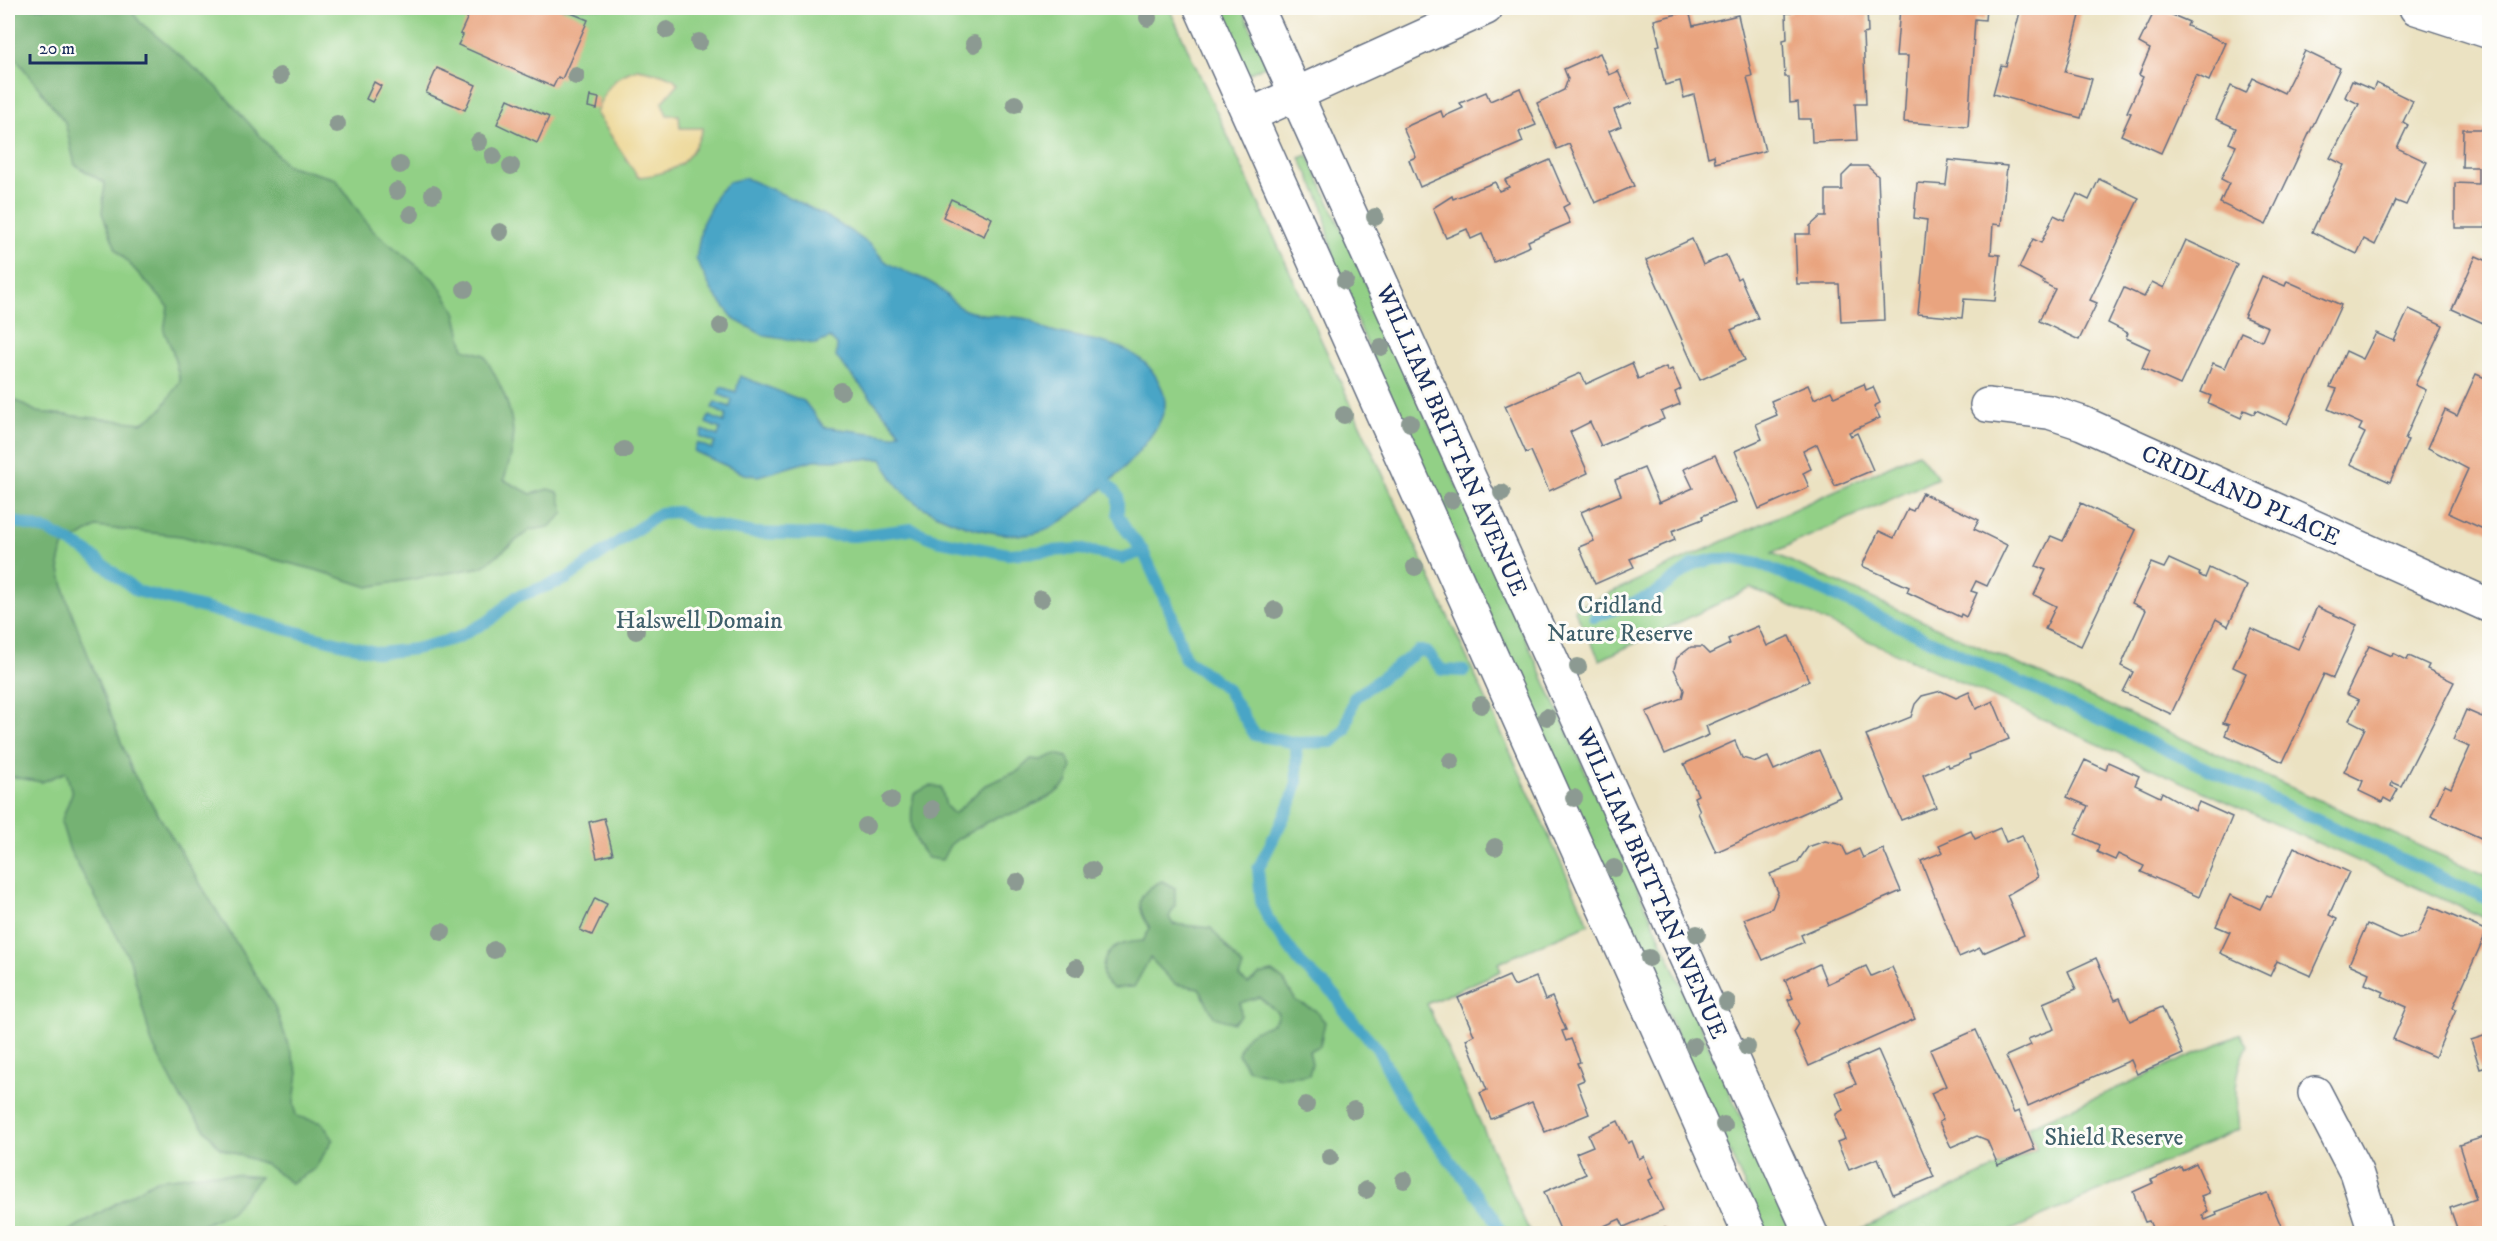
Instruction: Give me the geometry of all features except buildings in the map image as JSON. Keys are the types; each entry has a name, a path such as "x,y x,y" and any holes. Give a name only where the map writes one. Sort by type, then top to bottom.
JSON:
{"street":[{"path":"1201,8 1410,479 1750,1233"},
{"name":"WILLIAM BRITTAN AVENUE","path":"1257,8 1811,1233"},
{"path":"1250,115 1486,8"},
{"path":"2416,8 2490,32"},
{"name":"CRIDLAND PLACE","path":"1987,405 2049,412 2082,423 2490,606"},
{"path":"2315,1093 2356,1172 2376,1233"}],"green space":[{"name":"Halswell Domain","path":"8,8 1169,8 1589,924 1498,963 1501,971 1427,1004 1530,1233 8,1233"},
{"path":"8,8 129,8 140,22 216,86 286,165 336,179 371,229 436,281 455,311 464,349 484,355 501,387 512,420 511,458 504,480 531,494 548,489 558,492 564,513 549,527 530,530 482,567 368,587 316,570 181,536 96,527 63,547 59,565 67,600 133,773 275,1007 298,1072 294,1102 296,1116 322,1123 333,1139 315,1169 291,1183 265,1164 220,1148 183,1102 152,1044 130,960 70,851 61,822 72,793 66,772 42,782 8,776 8,396 37,412 142,423 161,410 180,381 173,352 164,331 168,306 116,249 102,213 105,183 75,165 65,122 14,56 8,44"},
{"path":"1215,8 1242,8 1267,65 1246,75"},
{"path":"1308,155 1793,1233 1766,1233 1338,279 1322,203 1300,158"},
{"name":"Cridland Nature Reserve","path":"1918,453 1938,478 1772,553 2489,877 2489,920 1751,588 1600,660 1574,609"},
{"path":"1056,754 1067,757 1072,767 1067,783 1053,795 1017,813 997,817 959,838 950,845 942,860 928,858 922,851 912,828 914,794 929,786 941,787 946,806 954,814 984,786 1018,771 1031,759 1041,760"},
{"path":"1162,881 1175,888 1175,906 1169,917 1173,924 1211,928 1243,967 1239,977 1248,984 1259,975 1272,972 1284,981 1296,1001 1315,1010 1325,1022 1320,1046 1309,1051 1312,1063 1309,1075 1279,1077 1247,1069 1238,1054 1242,1043 1254,1031 1271,1024 1278,1013 1259,997 1240,1003 1241,1016 1233,1023 1214,1017 1199,988 1175,984 1150,958 1134,987 1113,988 1104,980 1104,962 1112,950 1125,943 1143,941 1150,928 1140,907 1141,901 1147,890"},
{"name":"Shield Reserve","path":"2241,1034 2248,1045 2236,1086 2239,1129 2005,1233 1852,1233 2037,1149 2028,1127"},
{"path":"209,1173 260,1177 231,1212 185,1233 65,1233 156,1180"}],"sand":[{"path":"638,69 674,79 678,84 662,103 667,115 679,115 680,128 703,128 693,150 680,164 662,173 638,177 596,113 606,91 616,79"}],"water":[{"path":"745,178 793,199 840,225 869,244 888,263 933,284 965,310 1029,320 1043,328 1109,344 1134,355 1152,371 1165,397 1162,417 1152,434 1137,454 1099,492 1062,521 1033,534 1016,535 977,529 939,516 924,508 902,490 882,459 814,460 758,476 744,474 694,451 697,443 712,449 715,443 700,437 703,430 718,436 720,429 706,423 709,416 724,422 726,415 712,408 715,402 730,407 732,400 718,394 721,387 736,392 740,376 804,401 824,427 893,436 900,432 836,357 837,345 830,338 816,344 765,336 735,320 712,291 696,259 702,224 718,193 729,182"}],"waterway":[{"path":"1108,484 1118,496 1118,514 1126,530 1143,551 1171,613 1185,659 1226,688 1255,735 1296,743"},
{"path":"8,520 49,531 86,551 137,591 379,653 415,649 457,638 490,620 516,597 566,579 660,513 677,512 694,522 754,533 854,536 911,529 937,540 1008,554 1080,549 1123,558 1143,551"},
{"path":"1595,617 1653,595 1694,564 1715,559 1732,559 1759,564 1815,587 2490,900"},
{"path":"1464,671 1442,670 1426,651 1418,651 1354,698 1345,730 1332,742 1296,743 1297,783 1290,805 1258,869 1261,901 1268,919 1301,964 1334,994 1345,1012 1377,1048 1406,1104 1492,1214 1502,1234"}]}
